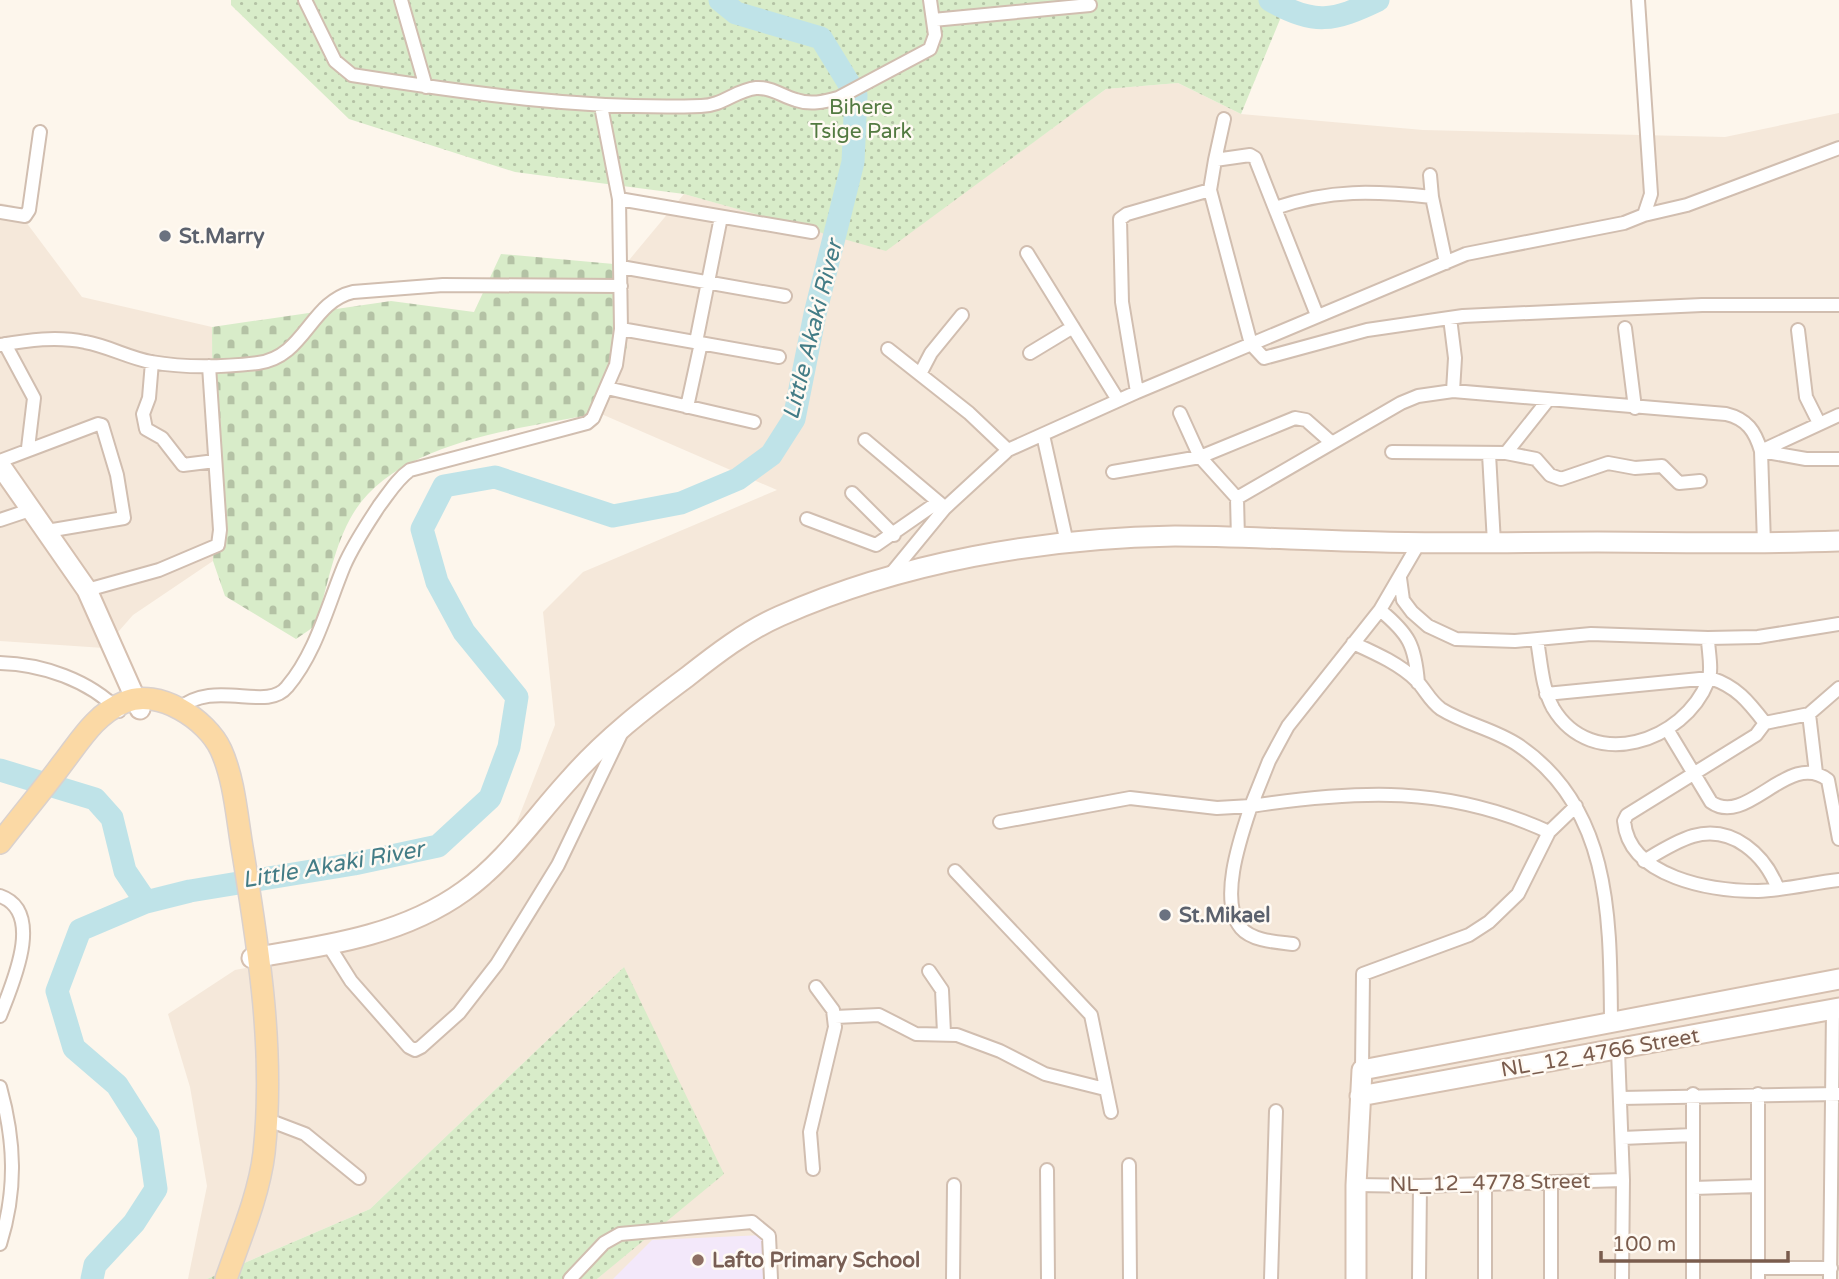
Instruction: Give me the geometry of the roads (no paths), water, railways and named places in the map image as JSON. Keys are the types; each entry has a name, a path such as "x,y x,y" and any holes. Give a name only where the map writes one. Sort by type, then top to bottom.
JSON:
{"main road":[{"path":"0,843 67,764 98,732 128,707 175,712 213,752 238,850 255,957 262,1118 261,1167 226,1279"},
{"path":"0,857 32,808"},
{"path":"219,1279 254,1166 262,1118"}],"street":[{"path":"305,0 326,46 343,70 352,75 601,106 704,106 723,102 753,88 772,90 799,101 822,102 838,98 930,49 935,35 930,0"},
{"path":"401,0 426,86"},
{"path":"1638,0 1651,194 1644,215"},
{"path":"933,20 1090,5"},
{"path":"175,712 202,694 263,697 280,694 286,689 306,659 359,536 402,475 462,454 587,423 593,418 618,359 621,329 619,199 601,106"},
{"path":"1224,119 1210,190 1251,344 1259,355 1273,357 1367,330 1450,318 1702,306 1839,304"},
{"path":"0,212 18,217 25,216 29,210 40,132"},
{"path":"807,519 869,544 883,542 942,505 1007,450 1317,315 1473,251 1624,223 1644,215 1687,205 1839,148"},
{"path":"1215,160 1254,156 1317,315"},
{"path":"1430,174 1432,197 1446,263"},
{"path":"1137,392 1122,302 1120,219 1127,214 1210,190"},
{"path":"1275,208 1315,196 1350,192 1383,191 1432,197"},
{"path":"619,199 812,232"},
{"path":"687,407 721,217"},
{"path":"1027,253 1118,400"},
{"path":"621,267 785,296"},
{"path":"28,448 34,398 2,345 59,339 85,342 152,362 209,366 260,363 278,358 291,350 326,305 341,295 353,292 443,285 621,286"},
{"path":"920,374 931,353 962,315"},
{"path":"1450,318 1455,350 1453,391"},
{"path":"1030,353 1073,327"},
{"path":"1625,328 1635,408"},
{"path":"621,329 779,357"},
{"path":"1798,330 1806,397 1819,424"},
{"path":"888,349 1007,450"},
{"path":"152,362 149,398 143,414 146,429 162,438 183,465 215,461"},
{"path":"87,590 159,570 218,545 220,530 209,366"},
{"path":"607,388 754,422"},
{"path":"1237,498 1401,402 1418,396 1453,391 1734,416 1750,426 1761,451 1764,544"},
{"path":"1506,453 1548,400"},
{"path":"1180,413 1200,457 1237,498 1238,539"},
{"path":"1761,451 1839,415"},
{"path":"1113,472 1200,457 1295,418 1306,419 1332,443"},
{"path":"47,531 122,520 124,515 117,475 100,424 28,448 0,463 87,590 128,707"},
{"path":"1042,435 1067,543"},
{"path":"864,439 942,505"},
{"path":"1761,451 1806,459 1839,459"},
{"path":"1392,452 1506,453 1536,459 1550,475 1561,479 1614,462 1630,468 1662,466 1679,483 1700,481"},
{"path":"1489,454 1494,543"},
{"path":"852,493 894,535"},
{"path":"887,579 942,505"},
{"path":"0,520 30,510"},
{"path":"255,957 329,946 370,935 424,913 462,893 504,857 571,776 626,723 748,633 788,612 887,579 966,559 1067,543 1177,536 1419,543 1764,544 1839,541"},
{"path":"1293,944 1253,936 1242,930 1232,903 1236,852 1269,761 1288,726 1380,610 1419,543"},
{"path":"1400,578 1403,600 1412,612 1428,626 1457,639 1537,640 1605,634 1758,637 1839,624"},
{"path":"1380,610 1405,631 1416,661 1418,683"},
{"path":"1537,640 1546,694 1566,724 1601,744 1632,745 1667,729 1700,697 1710,678 1707,638"},
{"path":"1353,643 1379,655 1418,683 1426,696 1443,710 1494,731 1520,746 1561,784 1576,806 1597,859 1607,897 1611,1020"},
{"path":"0,663 46,669 128,707"},
{"path":"1546,694 1710,678 1728,684 1741,693 1765,723"},
{"path":"1839,688 1809,714 1765,723 1756,735 1627,815 1625,827 1644,861 1673,878 1756,891 1839,880"},
{"path":"1809,714 1816,772"},
{"path":"329,946 351,981 409,1047 415,1050 421,1047 459,1013 497,964 558,865 626,723"},
{"path":"1667,729 1696,773 1711,802 1726,809 1735,807 1794,776 1816,772 1834,779 1839,839"},
{"path":"1000,822 1130,798 1217,808 1393,793 1431,797 1492,810 1516,817 1549,832"},
{"path":"1356,1279 1356,1185 1362,1070 1363,974 1469,935 1489,922 1518,894 1549,832 1576,806"},
{"path":"1644,861 1697,835 1728,836 1761,857 1779,889"},
{"path":"955,871 1091,1015 1111,1112"},
{"path":"0,896 8,899 17,909 23,941 19,966 0,1016"},
{"path":"929,971 942,990 944,1033"},
{"name":"NL_12_4766 Street","path":"1362,1070 1611,1020 1839,979"},
{"path":"813,1170 810,1132 835,1017 816,987"},
{"path":"1758,1094 1758,1274 1831,1274 1835,1226 1836,1009"},
{"name":"NL_12_4766 Street","path":"1360,1096 1836,1009"},
{"path":"835,1017 880,1015 916,1034 944,1033 977,1041 1045,1074 1105,1089"},
{"path":"1618,1050 1623,1180 1622,1279"},
{"path":"0,1087 14,1163 7,1221 0,1244"},
{"path":"1621,1098 1693,1094 1835,1094"},
{"path":"1693,1094 1693,1279"},
{"path":"1271,1279 1276,1111"},
{"path":"262,1118 305,1134 359,1178"},
{"path":"1622,1138 1693,1135"},
{"path":"1129,1165 1130,1279"},
{"path":"1047,1170 1048,1279"},
{"name":"NL_12_4778 Street","path":"1356,1185 1551,1184 1623,1180"},
{"path":"1485,1184 1485,1279"},
{"path":"1551,1184 1551,1279"},
{"path":"953,1279 954,1185"},
{"path":"1419,1279 1420,1186"},
{"path":"1693,1188 1758,1186"},
{"path":"570,1279 604,1243 620,1234 752,1222 769,1236 771,1279"}],"waterway":[{"name":"Little Akaki River","path":"92,1279 95,1265 134,1223 156,1189 148,1134 117,1085 74,1048 57,991 80,930 146,902 190,891 354,864 438,846 490,798 509,747 517,697 464,632 437,582 422,529 444,486 495,477 613,516 681,503 738,479 771,455 794,419 815,314 853,162 856,95 821,38 736,13 720,0"},
{"name":"Little Akaki River","path":"1270,0 1299,14 1324,18 1349,13 1378,0"},
{"path":"0,770 95,799 112,818 125,871 146,902"}],"place":[{"name":"St.Marry","path":"165,236"},
{"name":"St.Mikael","path":"1165,915"},
{"name":"Lafto Primary School","path":"698,1260"}],"park label":[{"name":"Bihere Tsige Park","path":"861,119"}]}
